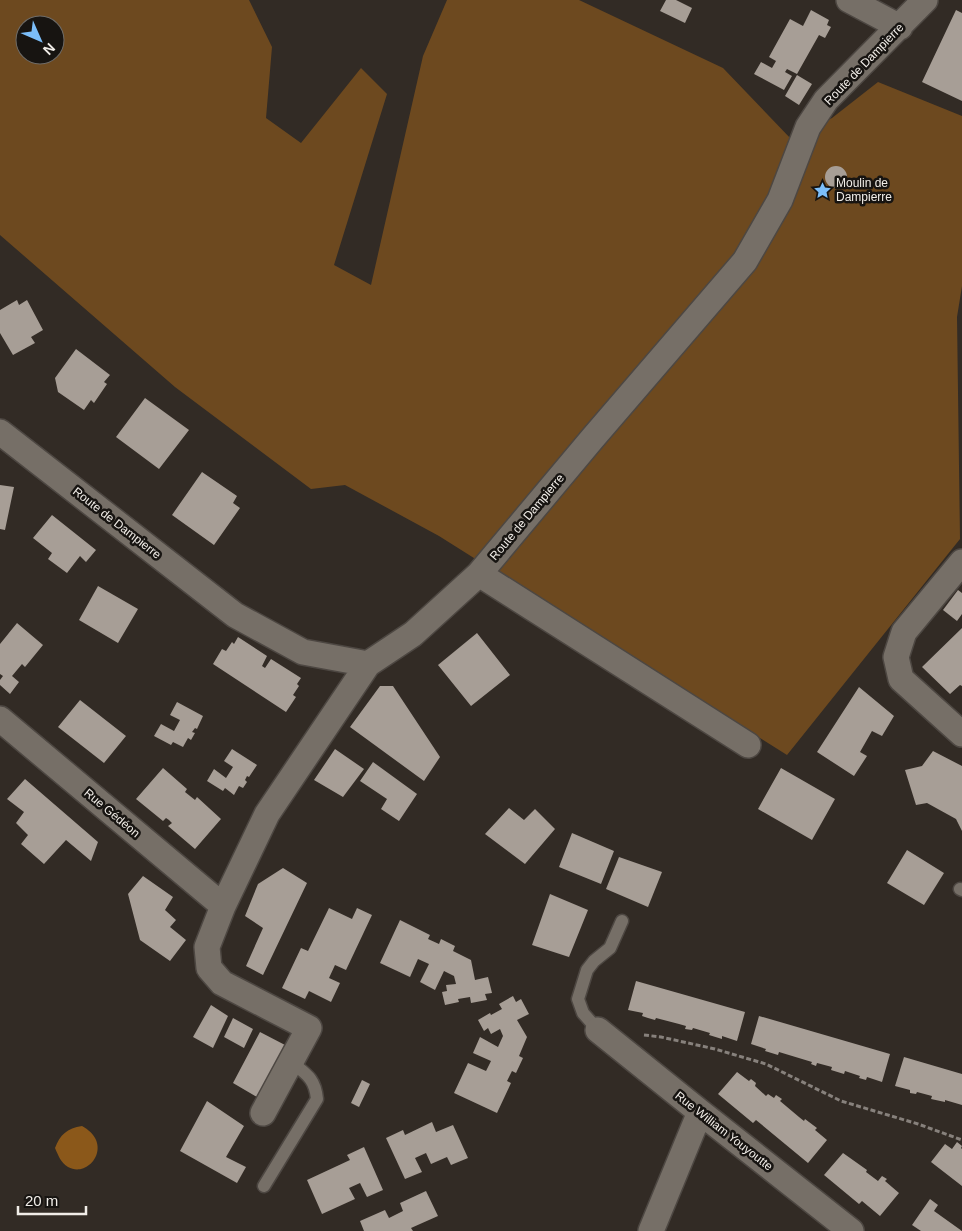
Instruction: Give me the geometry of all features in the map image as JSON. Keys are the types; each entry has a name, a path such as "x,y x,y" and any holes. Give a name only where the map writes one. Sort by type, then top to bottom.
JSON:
{"street":[{"path":"849,0 900,27"},
{"name":"Route de Dampierre","path":"0,432 235,615 303,652 368,664 413,634 480,574 744,261 780,200 808,127 826,100 925,0"},
{"path":"962,562 904,632 896,657 901,679 962,734"},
{"path":"480,574 748,745"},
{"path":"263,1113 309,1028 222,983 209,968 207,947 223,906 267,814 368,664"},
{"name":"Rue Gédéon","path":"0,719 223,906"},
{"name":"Rue William Youyoutte","path":"598,1030 851,1231"},
{"path":"651,1231 700,1112"}],"lane":[{"path":"598,1030 583,1013 578,999 587,970 594,961 610,948 622,921"},
{"path":"264,1186 317,1099 316,1088 311,1077 291,1062"}],"path":[{"path":"643,1035 715,1049 766,1064 841,1101 918,1124 962,1140"}],"shaded area":[{"path":"0,0 249,0 272,47 266,118 301,143 361,68 387,94 334,265 371,285 423,56 447,0 579,0 723,68 792,140 832,118 878,82 962,116 962,286 957,317 960,539 787,755 439,536 345,485 311,489 175,387 0,235"},
{"path":"82,1126 92,1133 97,1142 98,1150 90,1164 84,1168 76,1169 68,1167 63,1163 55,1148 59,1139 65,1133 72,1128"}],"building":[{"path":"666,0 676,0 692,8 685,23 660,11"},
{"path":"811,10 829,20 827,25 831,27 825,38 819,35 797,74 787,69 785,72 792,76 784,90 754,74 761,62 772,68 776,61 769,57 790,19 803,26"},
{"path":"956,10 962,13 962,101 922,82"},
{"path":"797,75 812,84 799,105 785,96"},
{"path":"836,166 844,169 847,177 844,185 836,188 828,185 825,177 828,169"},
{"path":"17,300 19,305 27,300 43,330 31,337 35,343 13,355 0,333 0,310"},
{"path":"76,349 110,375 104,382 107,384 94,403 91,400 84,410 58,392 55,378"},
{"path":"145,398 189,430 159,469 116,437"},
{"path":"202,472 237,496 233,503 240,508 214,545 172,515"},
{"path":"0,485 14,487 5,530 0,529"},
{"path":"52,515 96,550 86,562 80,556 67,573 48,559 52,553 33,538"},
{"path":"98,586 138,609 118,643 79,620"},
{"path":"958,590 962,593 962,614 957,621 943,610"},
{"path":"17,623 43,645 25,667 22,664 12,676 19,682 10,694 0,685 0,680 3,676 0,674 0,644"},
{"path":"962,628 962,686 960,685 950,694 922,667"},
{"path":"477,633 510,675 471,706 438,665"},
{"path":"238,637 267,656 262,666 265,668 271,659 301,678 297,684 299,686 293,695 296,697 286,712 213,664 222,649 226,651 232,642 234,644"},
{"path":"380,686 393,686 440,757 424,781 350,727"},
{"path":"859,687 894,716 882,736 872,731 860,752 867,756 854,776 817,752"},
{"path":"80,700 126,736 104,763 58,727"},
{"path":"177,702 203,716 197,729 195,728 192,732 195,733 191,740 188,738 183,747 173,742 171,745 154,736 161,724 174,731 180,720 170,715"},
{"path":"232,749 257,765 249,777 247,776 245,780 247,782 243,788 239,786 234,795 225,788 223,791 207,781 214,769 226,778 233,767 224,761"},
{"path":"335,749 364,769 343,797 314,780"},
{"path":"933,751 962,766 962,831 956,819 927,803 916,805 905,770 922,766"},
{"path":"373,762 417,794 399,821 381,809 387,799 360,781"},
{"path":"163,768 187,789 185,792 195,800 197,797 221,819 195,849 168,826 172,823 169,820 166,818 163,821 136,799"},
{"path":"781,768 835,799 812,840 758,809"},
{"path":"25,779 98,842 91,861 66,840 44,864 21,844 28,835 16,823 24,812 7,799"},
{"path":"509,808 524,820 535,809 555,829 525,864 485,834"},
{"path":"572,833 614,851 601,884 559,867"},
{"path":"907,850 944,873 924,905 887,883"},
{"path":"619,857 662,872 648,907 606,889"},
{"path":"283,868 307,883 263,975 246,966 263,928 245,916 258,884"},
{"path":"143,876 173,897 165,910 176,920 170,927 186,940 170,961 140,940 128,894"},
{"path":"550,894 588,910 569,957 532,945"},
{"path":"329,908 352,919 357,908 372,915 346,970 335,965 329,978 340,983 331,1002 309,991 305,999 282,988 301,948 308,951"},
{"path":"400,920 430,935 428,939 439,944 441,939 455,946 453,951 471,960 475,980 488,977 492,993 485,994 487,1000 471,1003 470,997 458,999 459,1002 445,1005 442,992 447,991 446,985 456,984 454,976 444,971 435,990 420,982 429,964 418,959 410,977 380,963"},
{"path":"636,981 745,1012 737,1041 722,1036 722,1039 693,1028 692,1030 685,1029 686,1026 656,1018 655,1020 642,1016 643,1013 628,1010"},
{"path":"513,996 516,1002 521,999 529,1014 517,1020 527,1037 519,1056 523,1058 516,1073 512,1071 507,1081 511,1083 497,1113 454,1093 468,1063 486,1071 491,1061 473,1053 480,1037 498,1047 503,1036 500,1029 491,1034 488,1028 484,1031 478,1020 502,1009 499,1004"},
{"path":"211,1005 228,1016 213,1048 193,1037"},
{"path":"759,1016 890,1054 882,1082 867,1077 866,1080 859,1078 860,1076 845,1071 844,1074 831,1070 832,1067 817,1063 816,1066 811,1064 812,1062 779,1052 778,1055 751,1044"},
{"path":"233,1018 253,1029 244,1048 224,1037"},
{"path":"260,1032 285,1045 257,1097 233,1083"},
{"path":"904,1057 962,1074 962,1105 945,1100 945,1102 931,1099 932,1096 917,1092 916,1094 910,1093 910,1090 895,1086"},
{"path":"737,1072 749,1081 751,1079 756,1083 755,1086 766,1096 768,1094 774,1098 776,1095 782,1099 780,1101 804,1121 805,1119 817,1128 815,1130 827,1140 808,1163 756,1120 753,1123 718,1094"},
{"path":"362,1080 370,1084 359,1107 351,1103"},
{"path":"207,1101 244,1126 226,1157 246,1167 237,1183 180,1151"},
{"path":"432,1122 436,1132 453,1125 468,1158 451,1165 447,1157 431,1164 426,1153 415,1158 422,1172 405,1179 386,1138 403,1130 405,1135"},
{"path":"957,1142 962,1146 962,1186 931,1162 945,1144 952,1149"},
{"path":"364,1147 383,1190 367,1197 360,1183 349,1188 355,1199 322,1214 307,1180 350,1160 347,1155"},
{"path":"843,1153 867,1170 866,1172 878,1181 882,1176 887,1179 885,1181 899,1193 880,1216 862,1201 859,1204 824,1175"},
{"path":"426,1191 438,1216 411,1228 413,1231 364,1231 360,1221 385,1210 389,1218 403,1211 400,1203"},
{"path":"930,1199 938,1205 934,1211 962,1231 921,1231 912,1225"}],"place":[{"name":"Moulin de Dampierre","path":"822,190"}]}
